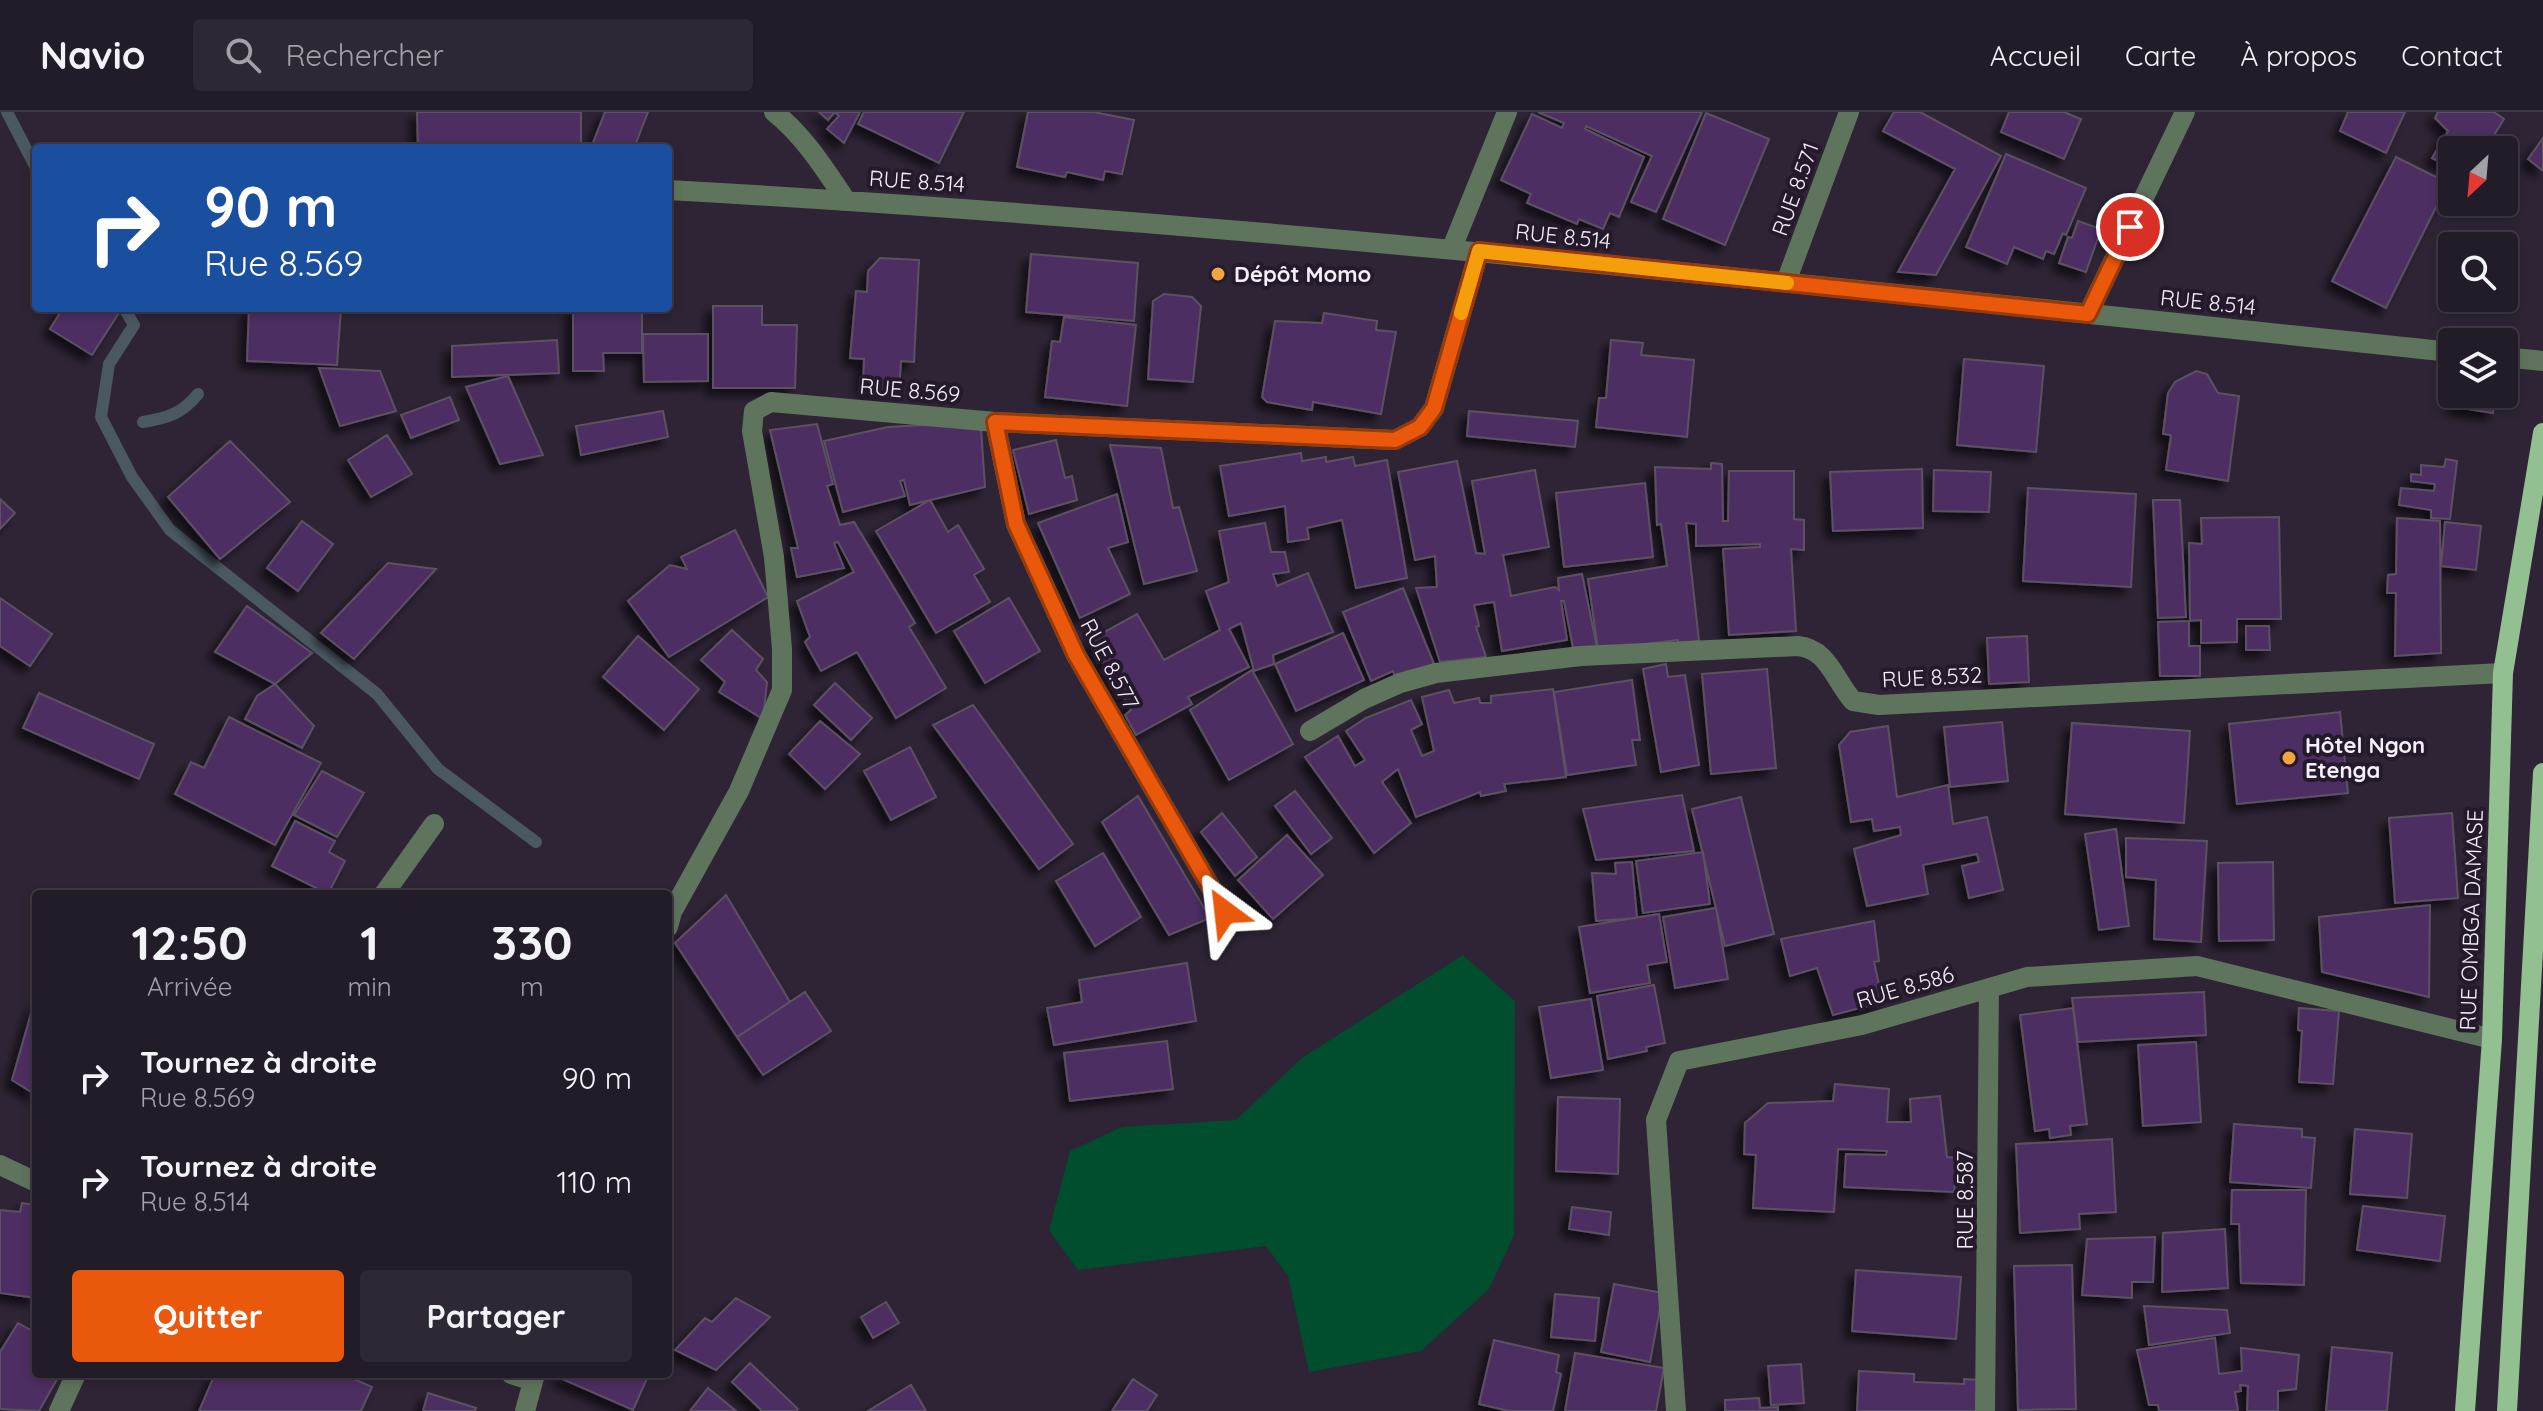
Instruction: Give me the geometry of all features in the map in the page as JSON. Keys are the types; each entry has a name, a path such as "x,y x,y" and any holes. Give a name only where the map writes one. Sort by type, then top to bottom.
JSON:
{"main road":[{"name":"RUE OMBGA DAMASE","path":"2465,1411 2492,1039 2503,673 2543,433"},
{"path":"2507,1411 2543,773"}],"street":[{"path":"774,112 808,146 845,199"},
{"path":"1452,248 1507,112"},
{"name":"RUE 8.571","path":"1786,282 1849,112"},
{"path":"2088,314 2185,112"},
{"name":"RUE 8.514","path":"672,190 845,199 1452,248 2438,351"},
{"name":"RUE 8.569","path":"672,912 739,791 782,690 782,649 774,557 752,431 754,411 771,402 995,422 1395,440 1420,427 1434,408 1479,251"},
{"path":"2518,358 2543,361"},
{"name":"RUE 8.577","path":"995,422 1016,524 1076,655 1225,912"},
{"name":"RUE 8.532","path":"1310,731 1364,699 1400,683 1436,673 1581,656 1782,646 1813,648 1823,654 1853,701 1879,705 2503,673"},
{"path":"387,890 434,824"},
{"name":"RUE 8.586","path":"1676,1411 1656,1120 1679,1061 1862,1025 2027,977 2197,966 2492,1039"},
{"name":"RUE 8.587","path":"1985,1411 1989,988"},
{"path":"0,1165 32,1180"},
{"path":"59,1411 74,1378"},
{"path":"525,1411 534,1378"}],"green space":[{"path":"1463,955 1515,1001 1514,1235 1489,1289 1421,1351 1309,1372 1288,1276 1266,1246 1078,1270 1049,1230 1070,1151 1122,1127 1236,1120 1302,1058"}],"building":[{"path":"417,112 581,112 581,144 418,144"},
{"path":"605,112 648,112 636,144 593,144"},
{"path":"819,112 835,112 828,120"},
{"path":"835,112 860,112 844,143 827,129 839,116"},
{"path":"864,112 964,112 939,163 858,124"},
{"path":"1028,112 1094,112 1134,120 1122,174 1105,171 1103,180 1067,172 1065,177 1017,167"},
{"path":"1538,112 1702,112 1656,212 1631,202 1652,156 1586,126 1585,129 1644,157 1619,217 1610,213 1603,229 1579,219 1577,224 1527,203 1531,194 1501,180 1532,114 1562,128 1564,123"},
{"path":"1894,112 1920,112 2001,156 1936,275 1898,272 1955,169 1883,131"},
{"path":"2009,112 2064,112 2081,119 2064,159 2001,132"},
{"path":"2348,112 2405,112 2386,153 2340,131"},
{"path":"2438,112 2494,112 2504,119 2494,136 2445,136 2448,131 2435,118"},
{"path":"1706,113 1769,139 1725,245 1663,219"},
{"path":"2543,138 2543,171 2528,159"},
{"path":"2006,154 2086,188 2066,235 2063,233 2054,254 2046,251 2043,259 2014,247 2007,264 1966,247"},
{"path":"2396,157 2438,178 2438,203 2386,308 2332,281"},
{"path":"2078,221 2101,229 2086,272 2059,263 2068,237 2072,238"},
{"path":"1031,254 1138,263 1134,321 1026,312"},
{"path":"880,258 919,260 914,362 901,361 899,391 863,389 864,359 850,358 856,291 867,292 868,271"},
{"path":"1164,294 1192,297 1201,306 1193,382 1148,379 1153,301"},
{"path":"713,306 762,306 762,325 797,325 795,388 713,388"},
{"path":"61,312 119,312 92,355 50,329"},
{"path":"249,312 341,312 337,365 247,361"},
{"path":"573,312 642,312 642,353 603,353 604,371 573,371"},
{"path":"1324,313 1377,321 1376,330 1396,332 1381,414 1313,402 1312,410 1267,402 1262,397 1275,321 1322,323"},
{"path":"1064,317 1136,325 1127,406 1045,397 1052,341 1060,342"},
{"path":"643,334 708,334 708,381 644,382"},
{"path":"557,340 559,373 452,377 452,346"},
{"path":"1611,340 1643,343 1641,355 1694,360 1687,437 1596,427 1599,398 1606,398"},
{"path":"1964,359 2044,366 2036,452 1957,445"},
{"path":"319,368 380,371 396,411 340,426"},
{"path":"2196,371 2207,374 2218,393 2239,396 2228,481 2166,470 2171,435 2163,434 2168,393 2175,382"},
{"path":"508,376 543,455 500,464 466,387"},
{"path":"450,397 459,420 411,438 401,415"},
{"path":"2461,408 2494,408 2493,413"},
{"path":"663,411 668,437 581,455 576,426"},
{"path":"1469,411 1578,421 1575,447 1467,436"},
{"path":"817,424 833,484 827,486 840,525 854,522 915,623 909,627 946,688 896,718 857,652 821,671 805,642 810,637 797,601 854,572 838,542 834,543 844,568 797,577 791,548 798,548 770,430"},
{"path":"888,427 981,428 985,487 910,505 904,480 900,481 905,496 843,512 824,441"},
{"path":"387,435 412,474 371,497 348,460"},
{"path":"1056,440 1065,478 1072,476 1077,500 1029,514 1013,450"},
{"path":"230,441 290,502 220,559 168,497"},
{"path":"1110,445 1161,448 1173,508 1179,507 1197,571 1144,584"},
{"path":"1301,453 1302,461 1326,457 1326,462 1353,457 1355,466 1387,460 1407,578 1356,588 1342,520 1307,528 1309,539 1288,542 1285,506 1229,516 1220,466"},
{"path":"2446,459 2457,461 2450,519 2431,518 2431,510 2399,505 2401,488 2434,491 2435,484 2411,481 2411,474 2421,475 2421,465 2444,467"},
{"path":"1457,461 1476,553 1485,554 1472,481 1535,470 1549,547 1503,555 1511,596 1555,587 1559,590 1558,578 1582,574 1597,648 1574,653 1564,601 1561,601 1567,640 1502,651 1494,602 1474,605 1479,626 1476,627 1486,657 1440,662 1416,588 1437,587 1435,556 1415,560 1398,472"},
{"path":"1711,463 1722,464 1723,521 1728,521 1729,471 1794,471 1794,519 1804,520 1804,550 1791,549 1796,631 1729,635 1723,549 1760,547 1760,544 1696,546 1696,524 1686,523 1699,641 1678,643 1678,640 1598,650 1588,579 1667,566 1661,524 1657,525 1655,467 1711,469"},
{"path":"1922,469 1923,528 1833,531 1830,472"},
{"path":"1934,470 1991,472 1989,512 1933,511"},
{"path":"1645,483 1653,557 1564,567 1556,493"},
{"path":"2028,488 2136,494 2131,587 2023,581"},
{"path":"1117,494 1128,542 1108,548 1130,594 1080,618 1038,523"},
{"path":"0,499 15,513 0,529"},
{"path":"930,500 948,532 958,525 984,569 974,575 990,602 936,633 876,531"},
{"path":"2153,500 2180,500 2186,617 2158,618"},
{"path":"2279,517 2281,619 2237,619 2237,642 2201,643 2201,620 2190,621 2189,543 2202,544 2201,518"},
{"path":"2397,518 2440,521 2441,653 2395,656 2396,593 2387,593 2388,575 2396,574"},
{"path":"302,521 333,544 298,591 267,568"},
{"path":"2445,522 2481,526 2476,570 2441,566"},
{"path":"1265,523 1271,552 1285,552 1289,572 1273,574 1277,586 1308,573 1333,632 1273,655 1274,664 1254,671 1241,623 1229,629 1249,667 1188,697 1192,704 1136,735 1125,715 1131,710 1090,640 1137,614 1164,660 1220,630 1206,591 1229,582 1219,531"},
{"path":"735,530 768,597 669,657 628,601 670,565 687,569 681,557"},
{"path":"388,563 436,569 354,659 321,633"},
{"path":"1403,588 1434,664 1396,679 1393,671 1371,681 1343,612"},
{"path":"0,598 52,634 30,666 0,646"},
{"path":"1009,598 1040,651 985,683 954,631"},
{"path":"247,606 312,653 275,684 215,652"},
{"path":"2189,621 2189,646 2200,646 2200,676 2160,676 2158,622"},
{"path":"2246,626 2269,626 2270,650 2246,650"},
{"path":"732,630 763,659 756,670 767,682 763,719 719,692 725,682 701,660"},
{"path":"1343,633 1364,680 1296,711 1275,664"},
{"path":"638,636 699,689 664,730 603,677"},
{"path":"2027,636 2029,682 1989,684 1987,638"},
{"path":"1666,664 1668,677 1685,675 1699,765 1661,772 1643,669"},
{"path":"1767,669 1776,768 1711,774 1702,674"},
{"path":"1252,670 1293,744 1229,780 1190,710"},
{"path":"1632,680 1640,740 1632,740 1636,765 1567,775 1554,692"},
{"path":"835,683 872,718 851,740 814,705"},
{"path":"275,684 314,726 302,748 245,719 257,696"},
{"path":"1553,689 1566,777 1504,784 1506,791 1481,796 1480,792 1416,817 1398,769 1382,782 1411,823 1374,853 1305,757 1338,736 1355,766 1365,760 1346,731 1366,718 1411,700 1422,724 1411,730 1422,756 1434,751 1422,697 1449,690 1454,703 1479,698 1480,703 1491,703 1491,696"},
{"path":"39,693 154,744 139,779 23,728"},
{"path":"973,705 1073,844 1039,869 933,725"},
{"name":"Hôtel Ngon Etenga","path":"2340,712 2348,793 2237,804 2229,724"},
{"path":"229,717 321,763 275,845 175,794 191,762 204,768"},
{"path":"820,721 860,754 825,789 789,754"},
{"path":"2002,722 2008,781 1950,787 1944,727"},
{"path":"2072,723 2190,731 2184,823 2065,814"},
{"path":"1888,726 1897,797 1948,785 1953,824 1987,817 2003,890 1969,898 1962,866 1979,862 1977,854 1923,865 1928,894 1867,906 1854,849 1901,835 1900,827 1874,831 1872,819 1851,822 1839,745 1850,732"},
{"path":"910,747 936,797 891,820 864,771"},
{"path":"322,771 364,793 337,837 294,815"},
{"path":"1295,791 1332,838 1311,854 1275,806"},
{"path":"1682,795 1694,851 1596,860 1583,809"},
{"path":"1138,796 1210,918 1169,935 1102,822"},
{"path":"1741,797 1774,934 1725,946 1692,809"},
{"path":"1222,813 1257,857 1235,876 1201,832"},
{"path":"2452,813 2458,898 2395,903 2389,818"},
{"path":"295,821 335,841 329,852 345,861 330,890 320,890 272,866"},
{"path":"2116,829 2129,926 2099,930 2085,834"},
{"path":"1287,835 1323,875 1273,919 1238,880"},
{"path":"2126,838 2207,841 2201,942 2154,939 2156,880 2126,877"},
{"path":"1703,852 1710,904 1643,913 1636,861"},
{"path":"1103,853 1141,917 1095,946 1056,881"},
{"path":"1632,862 1637,918 1596,921 1592,873 1616,874 1615,863"},
{"path":"2273,862 2274,940 2219,941 2218,863"},
{"path":"726,895 790,1002 737,1037 675,943"},
{"path":"2430,905 2429,997 2322,972 2319,917"},
{"path":"1716,908 1728,979 1675,988 1663,917"},
{"path":"1659,914 1667,962 1647,965 1650,983 1590,993 1579,927"},
{"path":"1874,921 1879,961 1874,962 1883,1002 1833,1015 1817,968 1790,976 1781,939"},
{"path":"1187,963 1196,1021 1054,1045 1047,1008 1082,1002 1079,980"},
{"path":"1654,985 1665,1043 1646,1047 1647,1051 1608,1059 1597,996"},
{"path":"805,992 831,1031 763,1075 737,1037"},
{"path":"2204,992 2206,1035 2078,1042 2072,998"},
{"path":"1591,999 1603,1070 1551,1078 1539,1007"},
{"path":"2073,1008 2087,1124 2070,1126 2071,1135 2050,1138 2049,1129 2035,1131 2020,1015"},
{"path":"2299,1008 2339,1011 2333,1084 2299,1082 2302,1031 2298,1030"},
{"path":"32,1010 32,1092 12,1080"},
{"path":"1167,1041 1173,1089 1070,1101 1064,1053"},
{"path":"2196,1042 2201,1122 2143,1126 2138,1045"},
{"path":"1835,1084 1889,1089 1887,1122 1911,1122 1910,1099 1940,1096 1947,1157 1958,1158 1954,1192 1844,1187 1846,1154 1886,1155 1887,1151 1838,1149 1834,1212 1753,1208 1756,1155 1744,1154 1745,1123 1768,1103 1833,1101"},
{"path":"1558,1097 1620,1099 1618,1174 1556,1171"},
{"path":"2234,1124 2302,1129 2302,1137 2315,1138 2311,1188 2230,1182"},
{"path":"2355,1129 2412,1134 2407,1198 2350,1194"},
{"path":"2112,1139 2116,1212 2079,1214 2080,1229 2020,1233 2016,1144"},
{"path":"2232,1190 2306,1190 2304,1285 2241,1283 2239,1224 2231,1224"},
{"path":"22,1203 32,1204 32,1297 0,1293 0,1210 20,1212"},
{"path":"2363,1206 2445,1216 2440,1261 2357,1250"},
{"path":"1572,1207 1611,1212 1609,1235 1569,1229"},
{"path":"2225,1229 2228,1288 2162,1292 2163,1233"},
{"path":"2155,1237 2153,1282 2132,1282 2132,1298 2082,1295 2087,1239"},
{"path":"2072,1265 2076,1409 2018,1410 2014,1266"},
{"path":"1856,1270 1961,1277 1956,1339 1852,1331"},
{"path":"1614,1284 1663,1293 1650,1362 1601,1352"},
{"path":"1555,1294 1599,1298 1595,1341 1551,1337"},
{"path":"736,1298 770,1317 716,1370 675,1350 705,1318 712,1322"},
{"path":"886,1302 899,1323 873,1338 861,1317"},
{"path":"2144,1306 2227,1310 2230,1333 2149,1345"},
{"path":"18,1323 32,1331 32,1378 58,1378 39,1411 0,1409 0,1352"},
{"path":"2215,1338 2219,1374 2242,1371 2241,1348 2299,1355 2296,1389 2278,1391 2278,1411 2247,1411 2248,1386 2240,1385 2241,1391 2235,1392 2238,1411 2159,1411 2158,1405 2149,1405 2137,1350"},
{"path":"1494,1340 1559,1355 1556,1372 1561,1374 1553,1411 1509,1411 1479,1404"},
{"path":"2332,1347 2392,1353 2387,1411 2326,1411"},
{"path":"1575,1353 1664,1368 1656,1411 1565,1411"},
{"path":"750,1363 798,1409 796,1411 762,1411 732,1382"},
{"path":"1801,1364 1804,1403 1771,1405 1768,1366"},
{"path":"1859,1371 1914,1374 1914,1382 1964,1384 1964,1379 1979,1380 1978,1411 1857,1411"},
{"path":"213,1378 352,1378 372,1387 361,1411 199,1411"},
{"path":"560,1378 647,1378 633,1410"},
{"path":"1133,1379 1157,1395 1147,1411 1112,1411"},
{"path":"911,1385 926,1411 868,1411"},
{"path":"708,1388 736,1411 690,1411"},
{"path":"428,1393 476,1408 475,1411 423,1411"},
{"path":"1759,1398 1760,1408 1778,1407 1778,1411 1725,1411 1725,1400"}],"waterway":[{"path":"7,112 32,160"},
{"path":"126,312 134,325 109,364 101,417 132,477 170,530 377,694 438,769 536,842"},
{"path":"143,422 174,414 198,394"}],"slow traffic":[{"path":"1461,313 1479,251 1787,283"}],"place":[{"name":"Dépôt Momo","path":"1218,274"},
{"name":"Hôtel Ngon Etenga","path":"2289,758"}],"route":[{"path":"1225,912 1076,655 1016,524 995,422 1395,440 1420,427 1434,408 1479,251 2088,314 2130,227"}]}
